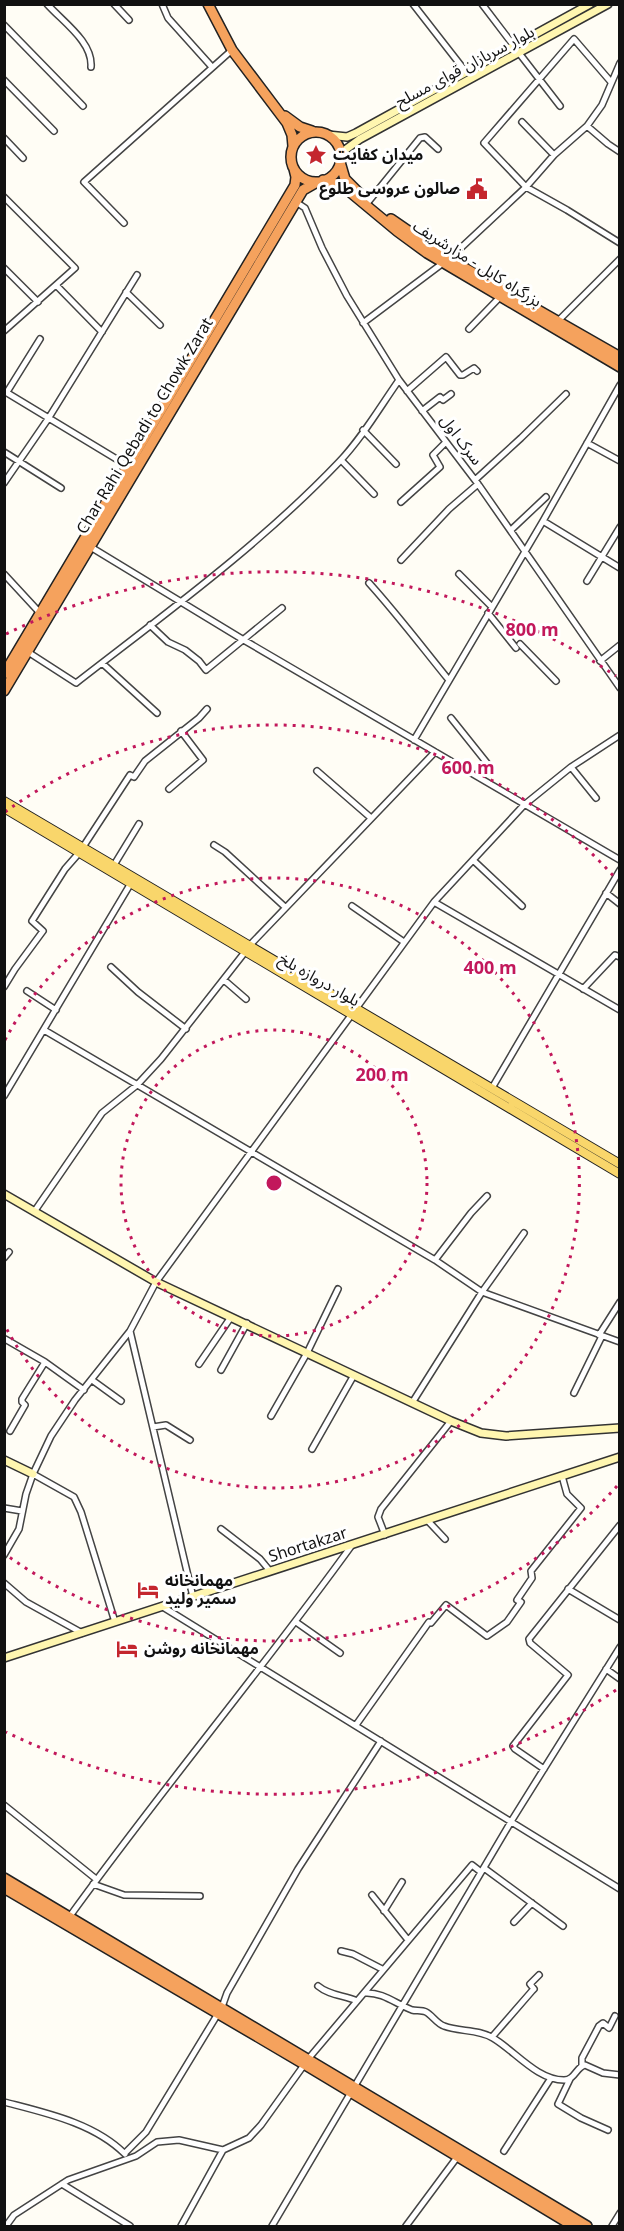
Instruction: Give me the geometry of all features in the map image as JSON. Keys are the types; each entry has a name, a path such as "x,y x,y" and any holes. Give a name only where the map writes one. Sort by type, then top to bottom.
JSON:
{"highway":[{"path":"208,4 232,50 279,111 292,135 291,158 294,169 304,178 320,181 337,170 341,160 338,145 328,135 293,123 279,111"},
{"path":"293,146 302,136 314,132"},
{"name":"بزرگراه کابل - مزارشریف","path":"341,160 345,179 369,201 446,261 620,357"},
{"name":"Char Rahi Qebadi to Chowk Zarat","path":"4,691 28,652 128,466 295,185 294,169"},
{"name":"بزرگراه کابل - مزارشریف","path":"320,181 338,184 397,231 500,297 620,366"},
{"name":"Char Rahi Qebadi to Chowk Zarat","path":"4,674 40,613 86,545 303,190 320,181"},
{"path":"4,1878 70,1916 220,2011"},
{"path":"4,1888 220,2011 587,2226"},
{"path":"354,2090 573,2226"}],"main road":[{"name":"بلوار دروازه بلخ","path":"4,801 131,884 247,949"},
{"name":"بلوار دروازه بلخ","path":"4,808 114,866 620,1174"},
{"name":"بلوار دروازه بلخ","path":"353,1012 492,1088 620,1164"}],"street":[{"path":"47,4 85,45 91,54 91,68"},
{"path":"114,4 129,20"},
{"path":"162,4 168,18 212,67"},
{"path":"412,4 466,72"},
{"path":"482,4 514,46"},
{"name":"بلوار سربازان قوای مسلح","path":"328,135 347,137 356,133 590,4"},
{"name":"بلوار سربازان قوای مسلح","path":"341,160 351,144 608,4"},
{"path":"4,25 83,106"},
{"path":"620,82 611,81 574,39 484,142 526,187 620,243"},
{"path":"124,223 84,182 232,50"},
{"path":"519,53 560,106"},
{"path":"363,323 446,261 526,187 554,155 587,126 602,105 620,63"},
{"path":"4,80 54,130"},
{"path":"522,122 554,155"},
{"path":"587,126 620,152"},
{"path":"369,201 420,138 425,137 438,149"},
{"path":"4,138 23,158"},
{"path":"4,196 75,268 4,332"},
{"name":"سرک اول","path":"296,202 305,208 322,248 363,323 399,380 525,549 620,688"},
{"path":"557,322 620,259"},
{"path":"4,268 38,302"},
{"path":"4,483 48,419 137,275"},
{"path":"56,285 102,332"},
{"path":"126,292 160,325"},
{"path":"469,330 500,297"},
{"path":"40,339 6,392 128,466"},
{"path":"407,391 446,357 460,375 474,368 477,371"},
{"path":"28,652 76,683 181,603 284,516 341,460 399,380"},
{"path":"414,740 620,385"},
{"path":"422,411 440,397 443,400 451,394"},
{"path":"401,560 449,509 566,394"},
{"path":"363,430 396,464"},
{"path":"401,502 440,467 433,455 446,442"},
{"path":"587,443 620,461"},
{"path":"4,452 61,488"},
{"path":"341,460 375,494"},
{"path":"511,530 546,497"},
{"path":"543,521 620,568"},
{"path":"587,581 620,527"},
{"path":"86,545 620,860"},
{"path":"4,574 40,613"},
{"path":"459,574 492,607"},
{"path":"369,583 448,679"},
{"path":"150,625 168,642 192,655 206,670 282,608"},
{"path":"488,613 518,646 556,681"},
{"path":"600,661 620,645"},
{"path":"102,663 157,713"},
{"path":"4,987 43,930 32,921 130,775 135,776 145,761 207,709"},
{"path":"451,718 487,763"},
{"path":"169,789 203,760 181,731"},
{"path":"4,1555 20,1529 22,1511 33,1474 51,1436 130,1330 156,1282 434,902 524,804 571,766 620,735"},
{"path":"34,1212 102,1113 137,1085 186,1029 247,949 435,752"},
{"path":"571,766 596,798"},
{"path":"317,771 371,818"},
{"path":"114,866 139,824"},
{"path":"214,845 225,852 285,907"},
{"path":"473,860 522,906"},
{"path":"492,1088 620,870"},
{"path":"4,1096 131,884"},
{"path":"606,893 620,904"},
{"path":"434,902 620,1010"},
{"path":"352,906 404,942"},
{"path":"584,989 614,955 620,957"},
{"path":"111,967 138,992 186,1029"},
{"path":"224,980 246,999"},
{"path":"27,992 56,1010"},
{"path":"44,1030 435,1260 482,1292 620,1342"},
{"path":"4,1194 156,1282 247,1323 412,1403 481,1433 506,1436 620,1428"},
{"path":"435,1260 487,1196"},
{"path":"412,1403 482,1292 524,1233"},
{"path":"4,1258 9,1252"},
{"path":"272,1416 307,1353 338,1289"},
{"path":"574,1393 600,1336 620,1302"},
{"path":"199,1364 231,1317"},
{"path":"221,1370 247,1323"},
{"path":"130,1330 193,1597"},
{"path":"5,1339 45,1362 84,1389"},
{"path":"10,1431 25,1405 22,1400 45,1362"},
{"path":"312,1449 354,1375"},
{"path":"92,1380 121,1401"},
{"path":"385,1535 378,1517 381,1509 451,1421"},
{"path":"153,1427 166,1425 190,1440"},
{"name":"Shortakzar","path":"4,1658 620,1457"},
{"path":"4,1460 74,1497 81,1512 115,1622"},
{"path":"356,1725 429,1622 431,1623 446,1605 487,1636 507,1622 522,1602 517,1600 532,1578 531,1571 581,1508 567,1494 562,1476"},
{"path":"4,1508 22,1511"},
{"path":"428,1521 445,1539"},
{"path":"544,1769 513,1746 568,1676 528,1641 620,1525"},
{"path":"221,1529 260,1559 270,1571"},
{"path":"70,1916 296,1622 352,1545"},
{"path":"4,1583 26,1602 82,1633"},
{"path":"568,1589 620,1620"},
{"path":"163,1607 512,1820 620,1889"},
{"path":"296,1622 340,1653"},
{"path":"272,2226 512,1820 620,1647"},
{"path":"606,1670 620,1679"},
{"path":"126,2156 146,2132 220,2011 227,1993 298,1869 381,1741"},
{"path":"4,1805 95,1881 124,1895 200,1896"},
{"path":"181,2226 224,2150 249,2138 261,2125 306,2061 472,1865 532,1903 563,1926"},
{"path":"384,1911 402,1882"},
{"path":"372,1895 408,1940"},
{"path":"514,1922 532,1903"},
{"path":"341,1951 353,1954 382,1969"},
{"path":"492,2037 534,1989 530,1984 539,1975"},
{"path":"318,1986 330,1994 349,1997 357,2001"},
{"path":"365,1993 374,1992 413,2010 426,2012 442,2026 492,2037 520,2057 532,2069 551,2078 570,2079"},
{"path":"608,2130 580,2118 558,2104 570,2079 582,2065 582,2058 598,2026 603,2023 609,2028 615,2016"},
{"path":"582,2065 603,2073 620,2075"},
{"path":"504,2151 551,2078"},
{"path":"4,2102 45,2113 93,2131 126,2156"},
{"path":"4,2220 14,2216 68,2180 126,2156 136,2156 157,2142 179,2140 224,2150"},
{"path":"406,2226 458,2156"},
{"path":"62,2184 130,2226"},
{"path":"612,2226 620,2213"},
{"path":"6,2226 14,2216"}],"place":[{"name":"میدان کفایت","path":"316,155"},
{"name":"صالون عروسی طلوع","path":"477,189"},
{"name":"مهمانخانه سمیر ولید","path":"148,1590"},
{"name":"مهمانخانه روشن","path":"127,1649"}]}
